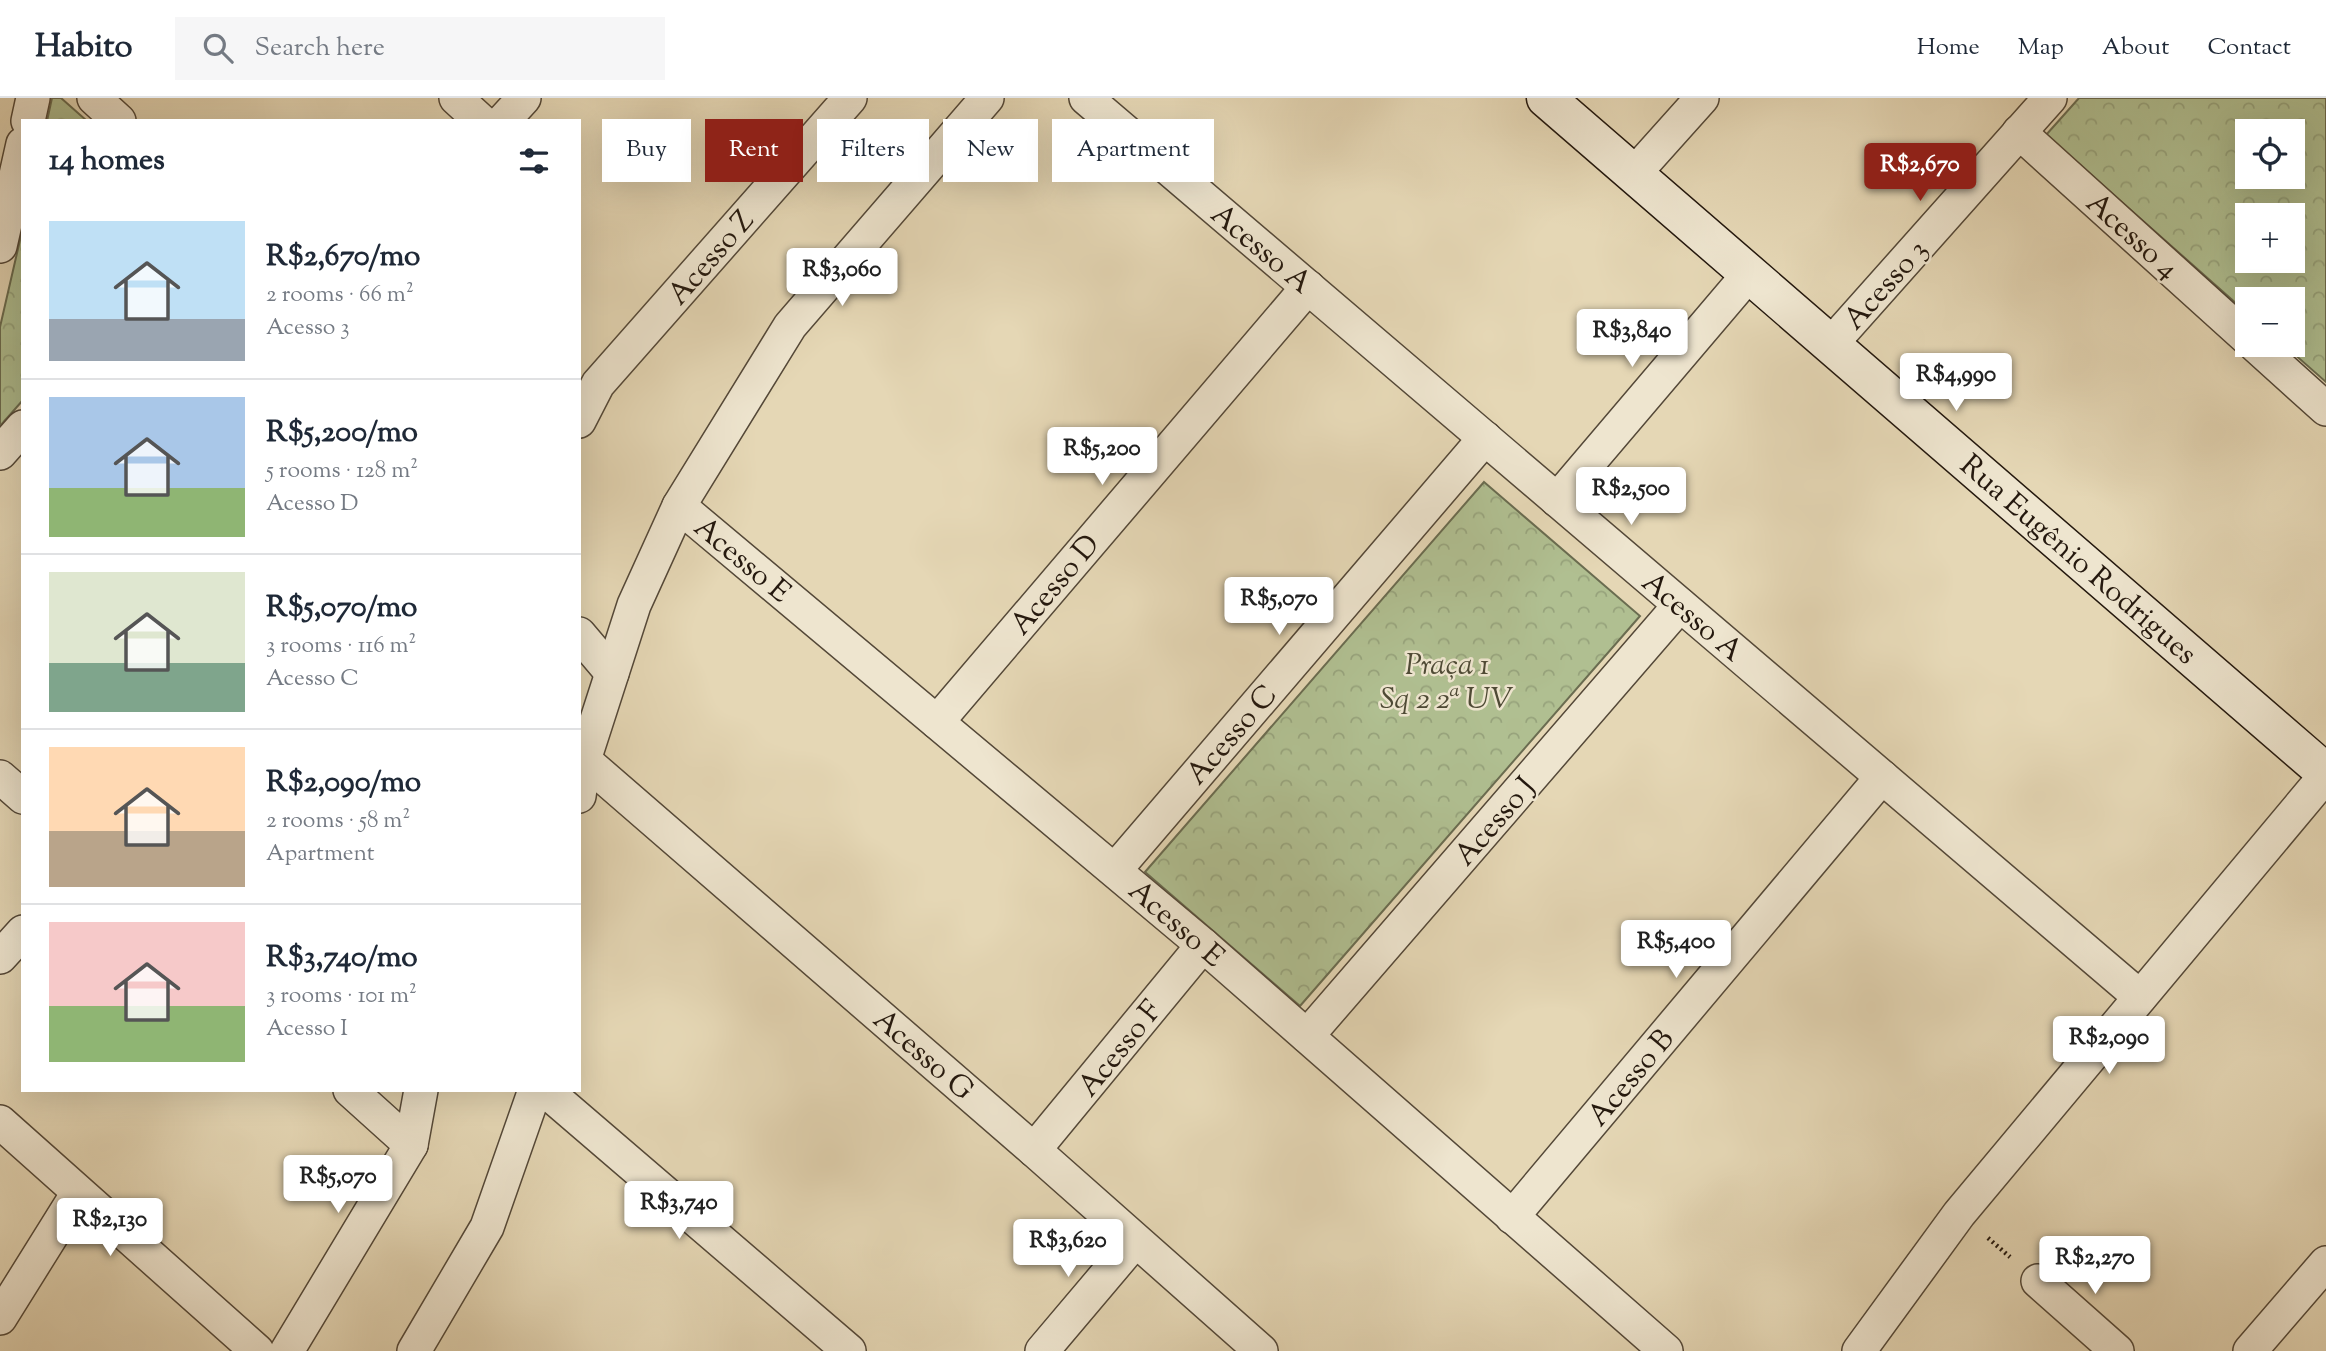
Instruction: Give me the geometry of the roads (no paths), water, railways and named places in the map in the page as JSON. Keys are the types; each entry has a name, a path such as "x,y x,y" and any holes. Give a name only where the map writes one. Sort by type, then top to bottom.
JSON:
{"street":[{"path":"28,119 33,98"},
{"path":"94,98 117,119"},
{"path":"456,98 479,119"},
{"path":"505,119 524,98"},
{"name":"Acesso Z","path":"581,417 598,384 850,98"},
{"path":"581,782 584,760 634,605 679,506 790,326 987,98"},
{"name":"Acesso A","path":"1086,98 2140,997"},
{"name":"Rua Eugênio Rodrigues","path":"1546,98 2326,774"},
{"path":"1633,175 1702,98"},
{"name":"Acesso 3","path":"1831,344 2050,98"},
{"name":"Acesso 4","path":"2019,132 2235,327"},
{"path":"0,246 21,153"},
{"path":"1557,500 1749,274"},
{"name":"Acesso D","path":"937,722 1308,287"},
{"path":"2268,357 2326,409"},
{"path":"0,453 21,429"},
{"name":"Acesso C","path":"1115,870 1485,438"},
{"name":"Acesso E","path":"679,506 1203,945 1666,1351"},
{"name":"Acesso J","path":"1307,1036 1680,605"},
{"path":"581,636 612,673"},
{"name":"Acesso G","path":"584,760 1034,1150 1261,1351"},
{"path":"1859,1351 1959,1213 2326,774"},
{"name":"Acesso B","path":"1512,1217 1882,776"},
{"path":"0,957 21,934"},
{"name":"Acesso F","path":"1034,1150 1203,945"},
{"path":"352,1092 411,1145"},
{"path":"287,1351 411,1145 421,1092"},
{"path":"414,1351 487,1227 535,1092"},
{"path":"547,1092 849,1351"},
{"path":"0,1122 257,1351"},
{"path":"0,1318 78,1194"},
{"path":"1042,1351 1135,1241"},
{"path":"2250,1351 2326,1263"},
{"path":"2038,1281 2117,1351"}],"park label":[{"name":"Praça 1 Sq 2 2ª UV","path":"1447,681"}]}
